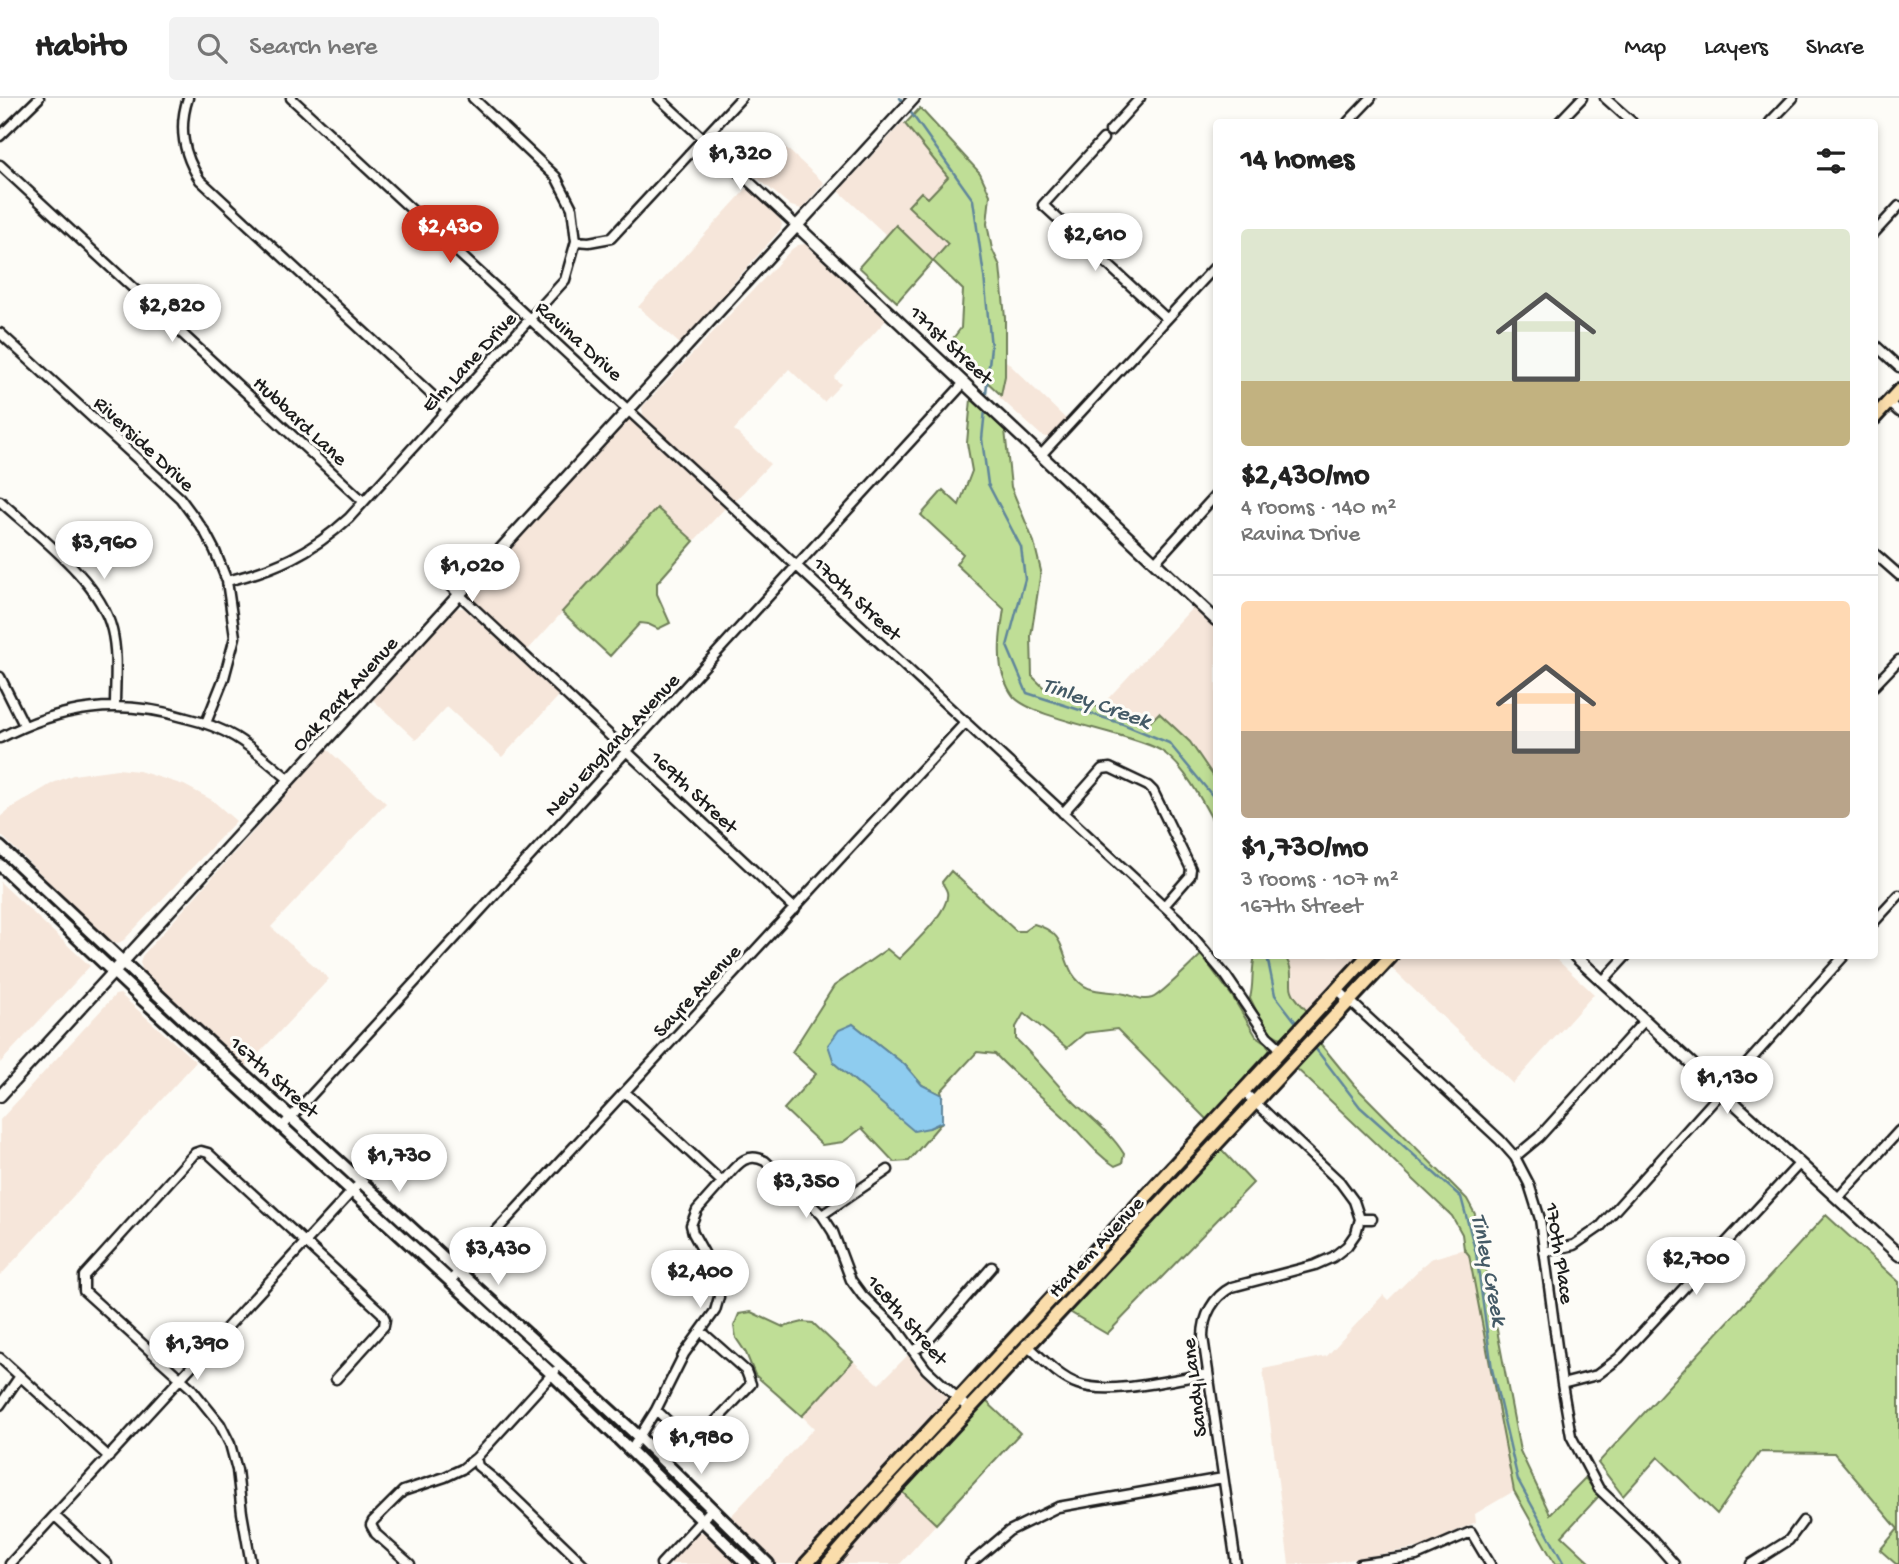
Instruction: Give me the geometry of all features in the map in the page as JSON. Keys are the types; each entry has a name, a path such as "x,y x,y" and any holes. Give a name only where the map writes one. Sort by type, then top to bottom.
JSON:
{"main road":[{"path":"1878,414 1899,391"},
{"name":"167th Street","path":"0,847 639,1437 768,1564"},
{"name":"167th Street","path":"0,865 552,1374 703,1518 747,1564"},
{"name":"Harlem Avenue","path":"806,1564 1365,959"},
{"name":"Harlem Avenue","path":"828,1564 1388,959"}],"street":[{"path":"0,136 39,98"},
{"path":"188,98 182,127 183,140 200,180 447,409"},
{"name":"Ravina Drive","path":"291,98 629,409"},
{"path":"473,98 556,177 572,208 576,241 590,242 611,238 741,98"},
{"name":"171st Street","path":"659,98 1213,617"},
{"name":"Oak Park Avenue","path":"0,1096 914,98"},
{"path":"1110,131 1140,98"},
{"path":"1351,119 1371,98"},
{"path":"1562,119 1581,98"},
{"path":"1605,98 1629,119"},
{"path":"1773,119 1793,98"},
{"path":"1103,139 1043,205 1167,319"},
{"name":"Hubbard Lane","path":"0,165 363,501"},
{"path":"1878,229 1899,206"},
{"name":"Elm Lane Drive","path":"227,581 275,568 300,555 339,527 565,279 576,241"},
{"path":"1041,455 1213,271"},
{"name":"Riverside Drive","path":"0,333 180,498 205,532 227,581 235,637 224,678 206,723"},
{"path":"1878,348 1899,367"},
{"name":"New England Avenue","path":"282,1127 964,383"},
{"path":"1889,403 1899,412"},
{"name":"170th Street","path":"629,409 1188,929 1244,1001 1258,1024 1282,1049"},
{"path":"1155,562 1213,498"},
{"path":"0,501 73,569 100,600 114,642 115,706"},
{"path":"1878,557 1899,575"},
{"name":"169th Street","path":"448,584 795,909"},
{"path":"1878,682 1899,660"},
{"path":"0,677 24,725"},
{"path":"0,738 24,725 71,711 115,706 152,709 206,723 236,738 290,780"},
{"name":"Sayre Avenue","path":"450,1282 966,722"},
{"path":"1063,813 1102,769 1110,768 1148,786 1153,791 1191,869 1190,876 1164,906"},
{"path":"1878,918 1899,895"},
{"path":"1578,959 1899,1255"},
{"path":"1603,981 1623,959"},
{"path":"1544,1252 1574,1245 1600,1227 1841,959"},
{"name":"170th Place","path":"1337,989 1515,1157 1534,1197 1571,1436 1595,1482 1608,1499 1653,1540 1674,1564"},
{"path":"1515,1157 1539,1137 1645,1020"},
{"path":"1243,1091 1340,1182 1354,1201 1360,1219 1372,1219"},
{"path":"625,1092 722,1182 697,1210 691,1225 715,1273 719,1287 715,1311 684,1354 656,1410 631,1450"},
{"path":"1838,1198 1899,1131"},
{"path":"251,1564 237,1470 230,1444 207,1406 85,1291 84,1276 195,1153 208,1153 382,1313 384,1326 336,1379"},
{"name":"168th Street","path":"722,1182 741,1161 750,1157 759,1158 822,1215 833,1232 851,1280 862,1295 897,1329 926,1369 969,1409"},
{"path":"1562,1384 1597,1375 1619,1358 1800,1163"},
{"path":"822,1215 888,1170"},
{"path":"10,1564 361,1181"},
{"name":"Sandy Lane","path":"1236,1564 1207,1374 1203,1329 1205,1318 1221,1293 1232,1287 1315,1265 1333,1257 1347,1246 1356,1233 1360,1219"},
{"path":"913,1351 925,1344 992,1267"},
{"path":"656,1410 692,1445 751,1384 746,1371 701,1331"},
{"path":"1016,1335 1060,1374 1077,1384 1096,1389 1207,1374"},
{"path":"0,1358 109,1457"},
{"path":"410,1564 376,1534 371,1525 403,1491 462,1469 561,1365"},
{"path":"0,1405 20,1376"},
{"path":"475,1458 478,1466 583,1564"},
{"path":"970,1564 1009,1531 1058,1507 1223,1478"},
{"path":"661,1564 712,1509"},
{"path":"55,1516 107,1564"},
{"path":"1751,1564 1789,1541 1803,1521"},
{"path":"1360,1564 1416,1556 1471,1532 1490,1564"}],"shaded area":[{"path":"903,122 949,177 927,199 909,206 949,244 933,261 896,225 886,235 839,191"},
{"path":"784,146 824,183 802,209 791,206 756,177"},
{"path":"748,187 779,218 781,229 680,344 638,307"},
{"path":"805,244 887,319 834,378 841,384 824,402 789,369 734,430 770,464 735,501 643,415 642,407 792,249"},
{"path":"1006,361 1068,421 1056,435 1049,438 1041,435 999,397"},
{"path":"630,419 726,507 694,541 657,508 527,651 466,595"},
{"path":"1194,606 1213,622 1213,776 1190,742 1158,713 1147,725 1100,707"},
{"path":"454,608 464,608 559,696 502,757 447,707 416,740 372,699"},
{"path":"327,749 386,803 271,927 329,979 246,1067 143,971 140,963 142,956"},
{"path":"117,769 139,771 184,785 212,800 236,821 124,940 118,943 108,940 0,834 0,817 53,783 73,775"},
{"path":"0,882 90,966 0,1063"},
{"path":"1286,959 1358,959 1307,1011 1296,998 1291,986 1293,976"},
{"path":"1394,959 1556,959 1594,994 1513,1084 1388,965"},
{"path":"120,994 196,1062 0,1276 0,1120 115,995"},
{"path":"1464,1249 1469,1255 1514,1491 1475,1514 1476,1522 1422,1547 1325,1564 1289,1564 1263,1369 1327,1356 1383,1295 1388,1300 1430,1259"},
{"path":"908,1355 925,1377 947,1396 945,1407 800,1564 774,1564 730,1517 814,1428 802,1416 853,1361 879,1384"},
{"path":"901,1491 936,1524 900,1564 834,1564"},
{"path":"698,1532 708,1533 738,1564 668,1564"}],"green space":[{"path":"920,108 980,173 990,195 987,224 992,249 1000,266 1005,318 1005,376 1001,395 948,345 961,328 963,290 933,261 948,244 908,206 921,192 928,198 948,177 905,124"},
{"path":"896,225 933,261 897,302 859,267"},
{"path":"971,399 1005,430 1011,487 1034,542 1041,571 1031,636 1032,676 1043,687 1147,725 1159,713 1190,742 1213,776 1213,822 1185,774 1160,750 1145,743 1041,712 1025,705 1010,691 1000,661 1004,609 956,564 963,554 921,515 943,490 959,505 972,471 967,443"},
{"path":"657,508 694,541 657,583 657,594 670,623 658,629 640,623 610,656 562,612"},
{"path":"951,871 1016,931 1024,931 1034,924 1052,932 1072,973 1089,988 1141,999 1152,998 1201,955 1232,996 1256,1036 1266,1043 1270,1050 1268,1056 1208,1121 1117,1029 1085,1033 1067,1048 1024,1013 1016,1027 1016,1039 1119,1147 1124,1154 1122,1163 1115,1166 995,1054 977,1052 941,1091 942,1095 922,1085 905,1065 853,1024 834,1063 861,1086 929,1128 942,1122 909,1161 894,1162 862,1128 843,1142 822,1145 784,1109 816,1074 792,1052 834,986 887,949 899,959 937,918 947,900 947,892 942,882"},
{"path":"1254,959 1286,959 1289,964 1293,992 1307,1011 1282,1038 1267,1028 1250,998"},
{"path":"1319,1042 1354,1085 1467,1199 1475,1214 1520,1451 1550,1514 1585,1478 1599,1496 1562,1536 1592,1564 1555,1564 1514,1491 1469,1255 1464,1249 1462,1234 1452,1216 1295,1067"},
{"path":"1221,1149 1253,1183 1107,1334 1068,1311"},
{"path":"1826,1215 1899,1282 1899,1564 1880,1550 1898,1529 1834,1453 1760,1452 1717,1514 1658,1457 1623,1496 1598,1463"},
{"path":"751,1312 783,1327 803,1322 813,1323 853,1361 802,1416 755,1375 736,1338 734,1326 739,1314"},
{"path":"985,1400 1020,1433 936,1524 901,1491"}],"water":[{"path":"853,1024 905,1065 922,1085 942,1095 942,1122 914,1131 834,1063 828,1045 839,1030"}],"waterway":[{"name":"Tinley Creek","path":"900,98 905,105"},
{"name":"Tinley Creek","path":"909,110 973,200 991,347 986,393"},
{"name":"Tinley Creek","path":"985,410 982,439 988,484 1021,547 1025,579 1007,646 1027,693 1123,724 1169,743 1213,796"},
{"name":"Tinley Creek","path":"1268,959 1275,995 1298,1025"},
{"name":"Tinley Creek","path":"1312,1044 1360,1107 1461,1197 1476,1253 1492,1369 1518,1480 1564,1564"}]}
